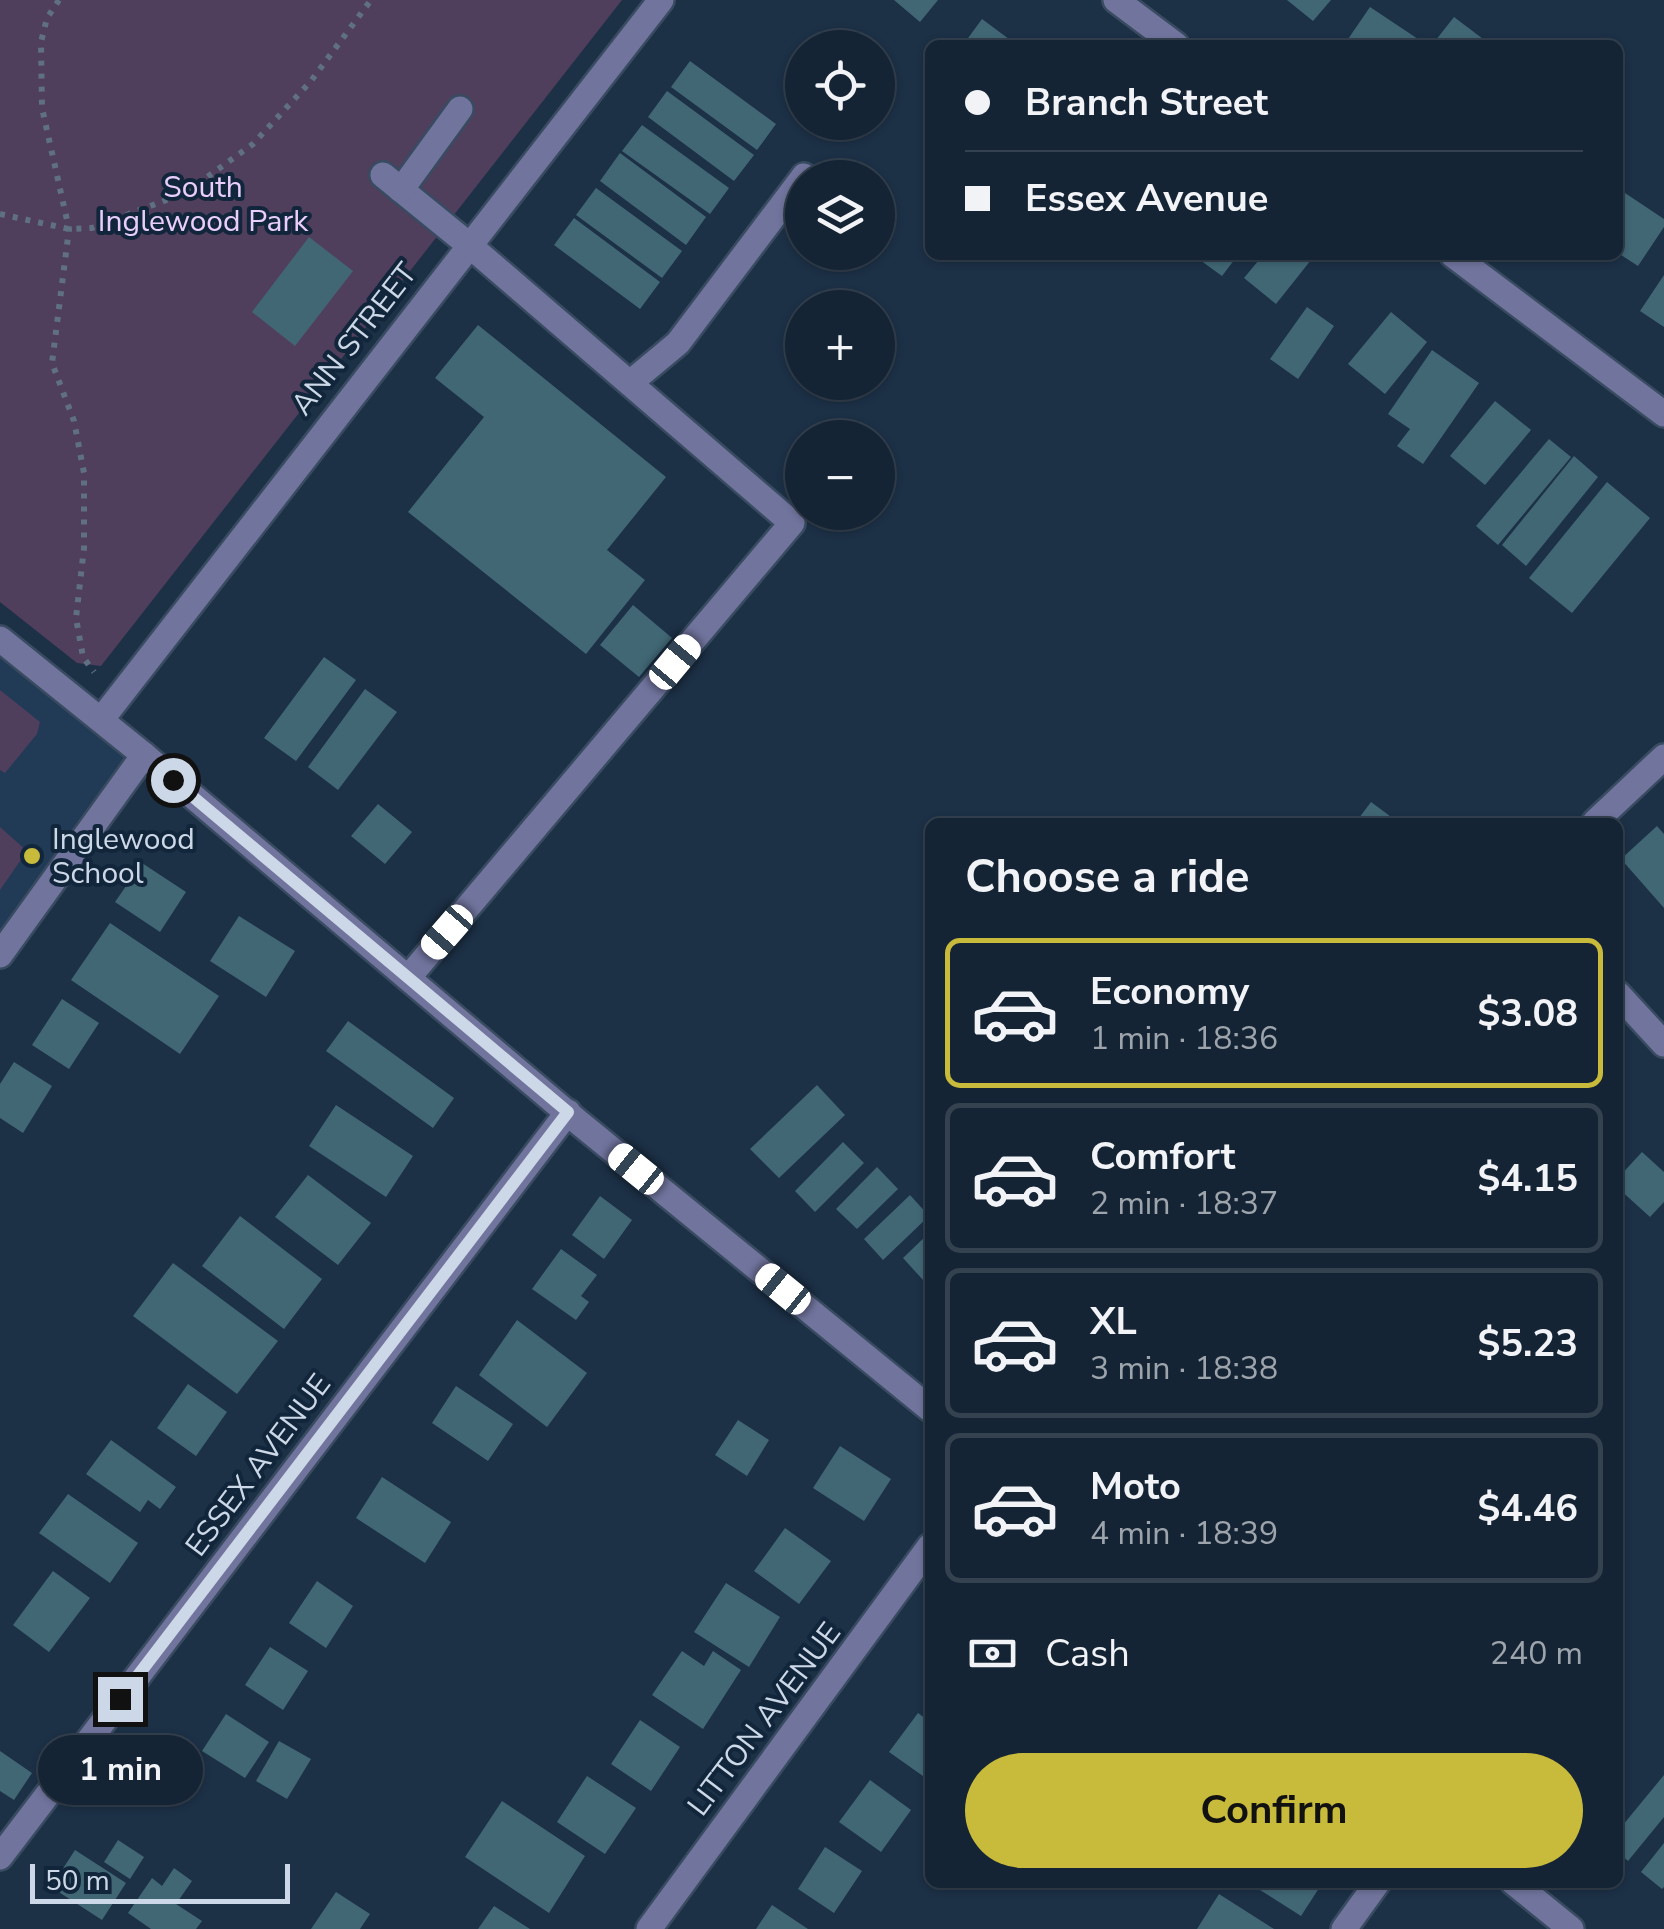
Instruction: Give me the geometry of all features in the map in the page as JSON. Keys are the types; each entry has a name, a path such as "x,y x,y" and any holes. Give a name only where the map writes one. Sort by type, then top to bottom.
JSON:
{"street":[{"name":"ANN STREET","path":"101,720 662,0"},
{"path":"1116,0 1169,40"},
{"path":"408,978 792,523 392,182 460,110"},
{"path":"630,384 678,343 785,201"},
{"path":"1461,260 1664,414"},
{"path":"0,638 925,1405"},
{"path":"0,954 144,755"},
{"path":"1599,818 1664,757"},
{"path":"1623,999 1664,1044"},
{"name":"ESSEX AVENUE","path":"0,1857 568,1112"},
{"name":"LITTON AVENUE","path":"649,1929 925,1553"},
{"path":"1344,1929 1374,1888"},
{"path":"1520,1888 1571,1929"}],"path":[{"path":"59,0 47,18 41,42 42,108 69,229 52,363 74,421 84,473 84,548 76,618 83,658 94,672"},
{"path":"0,214 69,229 92,228 185,193 253,144 312,80 371,0"}],"shaded area":[{"name":"Inglewood School","path":"0,646 144,755 0,937"}],"green space":[{"name":"South Inglewood Park","path":"0,0 622,0 101,666 77,663 0,602"},
{"path":"0,690 40,722 37,734 5,773 0,770"},
{"path":"0,827 27,851 0,890"}],"building":[{"path":"894,0 938,0 920,22"},
{"path":"1287,0 1331,0 1313,21"},
{"path":"1370,7 1418,39 1418,40 1347,40"},
{"path":"1454,17 1484,40 1436,40"},
{"path":"982,19 1010,40 967,40"},
{"path":"690,61 776,124 757,150 671,87"},
{"path":"667,91 754,155 734,181 648,117"},
{"path":"642,125 729,188 710,214 622,151"},
{"path":"620,153 706,217 686,245 600,181"},
{"path":"596,188 682,251 662,278 576,215"},
{"path":"1623,192 1664,219 1664,227 1638,266 1623,256"},
{"path":"574,218 660,282 640,309 554,245"},
{"path":"309,237 353,271 295,346 252,312"},
{"path":"1200,260 1234,260 1222,276"},
{"path":"1259,260 1311,260 1276,304 1244,278"},
{"path":"1664,275 1664,327 1640,311"},
{"path":"1307,307 1334,326 1298,379 1270,359"},
{"path":"1391,312 1427,342 1385,394 1348,364"},
{"path":"478,325 666,477 607,550 645,580 586,654 408,512 484,417 435,378"},
{"path":"1432,350 1479,383 1423,464 1397,446 1410,429 1388,414"},
{"path":"1495,401 1531,430 1485,485 1450,456"},
{"path":"1549,439 1571,457 1498,545 1476,526"},
{"path":"1574,456 1598,477 1526,566 1502,545"},
{"path":"1607,482 1650,518 1572,613 1529,578"},
{"path":"633,605 672,638 639,677 600,645"},
{"path":"324,657 356,680 296,761 264,738"},
{"path":"365,689 397,712 338,790 308,767"},
{"path":"1371,802 1393,818 1359,818"},
{"path":"378,804 412,832 385,864 351,836"},
{"path":"1657,826 1664,834 1664,908 1623,861"},
{"path":"142,863 186,892 160,932 115,902"},
{"path":"239,916 295,951 266,997 210,961"},
{"path":"110,923 219,996 180,1054 71,980"},
{"path":"62,999 99,1023 69,1069 32,1045"},
{"path":"348,1021 454,1098 433,1128 326,1051"},
{"path":"14,1062 52,1086 23,1133 0,1118 0,1084"},
{"path":"817,1085 845,1115 779,1178 750,1149"},
{"path":"336,1105 413,1156 386,1197 309,1146"},
{"path":"843,1142 864,1163 815,1212 795,1191"},
{"path":"1642,1152 1664,1172 1664,1202 1650,1217 1623,1193 1623,1173"},
{"path":"877,1167 898,1189 857,1229 836,1209"},
{"path":"308,1175 371,1223 338,1265 275,1217"},
{"path":"910,1195 925,1212 925,1220 883,1260 864,1239"},
{"path":"600,1196 632,1220 604,1259 572,1235"},
{"path":"240,1216 322,1279 284,1329 202,1266"},
{"path":"925,1237 925,1278 903,1258"},
{"path":"561,1249 597,1275 581,1296 589,1302 576,1320 532,1289"},
{"path":"173,1263 278,1341 237,1394 133,1316"},
{"path":"517,1320 587,1373 547,1427 479,1375"},
{"path":"188,1384 227,1412 196,1456 157,1428"},
{"path":"456,1386 513,1424 488,1461 432,1423"},
{"path":"738,1420 769,1440 747,1476 715,1455"},
{"path":"111,1440 176,1487 160,1509 148,1500 140,1512 86,1474"},
{"path":"840,1446 891,1479 864,1521 813,1488"},
{"path":"382,1477 451,1522 425,1563 356,1518"},
{"path":"68,1494 138,1543 110,1583 39,1533"},
{"path":"785,1528 831,1561 799,1604 754,1571"},
{"path":"53,1571 90,1598 49,1652 13,1625"},
{"path":"317,1581 353,1606 326,1648 289,1623"},
{"path":"726,1583 780,1617 749,1667 694,1632"},
{"path":"270,1647 308,1671 283,1710 245,1685"},
{"path":"682,1651 704,1666 713,1651 741,1670 703,1729 652,1695"},
{"path":"918,1713 925,1718 925,1777 889,1752"},
{"path":"226,1714 269,1742 245,1778 202,1751"},
{"path":"640,1720 680,1747 651,1791 611,1764"},
{"path":"279,1741 311,1759 287,1799 256,1781"},
{"path":"0,1751 32,1773 14,1800 0,1791"},
{"path":"1664,1775 1664,1817 1628,1861 1623,1856 1623,1825"},
{"path":"587,1776 636,1808 605,1854 557,1822"},
{"path":"870,1780 911,1810 881,1852 839,1822"},
{"path":"502,1801 585,1856 549,1913 465,1857"},
{"path":"118,1840 144,1857 130,1879 104,1862"},
{"path":"1664,1843 1664,1887 1662,1889 1641,1872"},
{"path":"825,1847 862,1871 834,1913 798,1889"},
{"path":"75,1850 126,1883 102,1920 51,1887"},
{"path":"174,1868 192,1881 176,1904 202,1921 196,1929 151,1929 128,1913 152,1878 162,1886"},
{"path":"1261,1888 1319,1888 1301,1916"},
{"path":"336,1892 370,1914 360,1929 311,1929"},
{"path":"1219,1894 1274,1929 1197,1929"},
{"path":"772,1905 808,1929 756,1929"},
{"path":"494,1906 530,1929 478,1929"}],"place":[{"name":"Inglewood School","path":"32,856"}],"route":[{"path":"120,1699 568,1112 173,780"}]}
